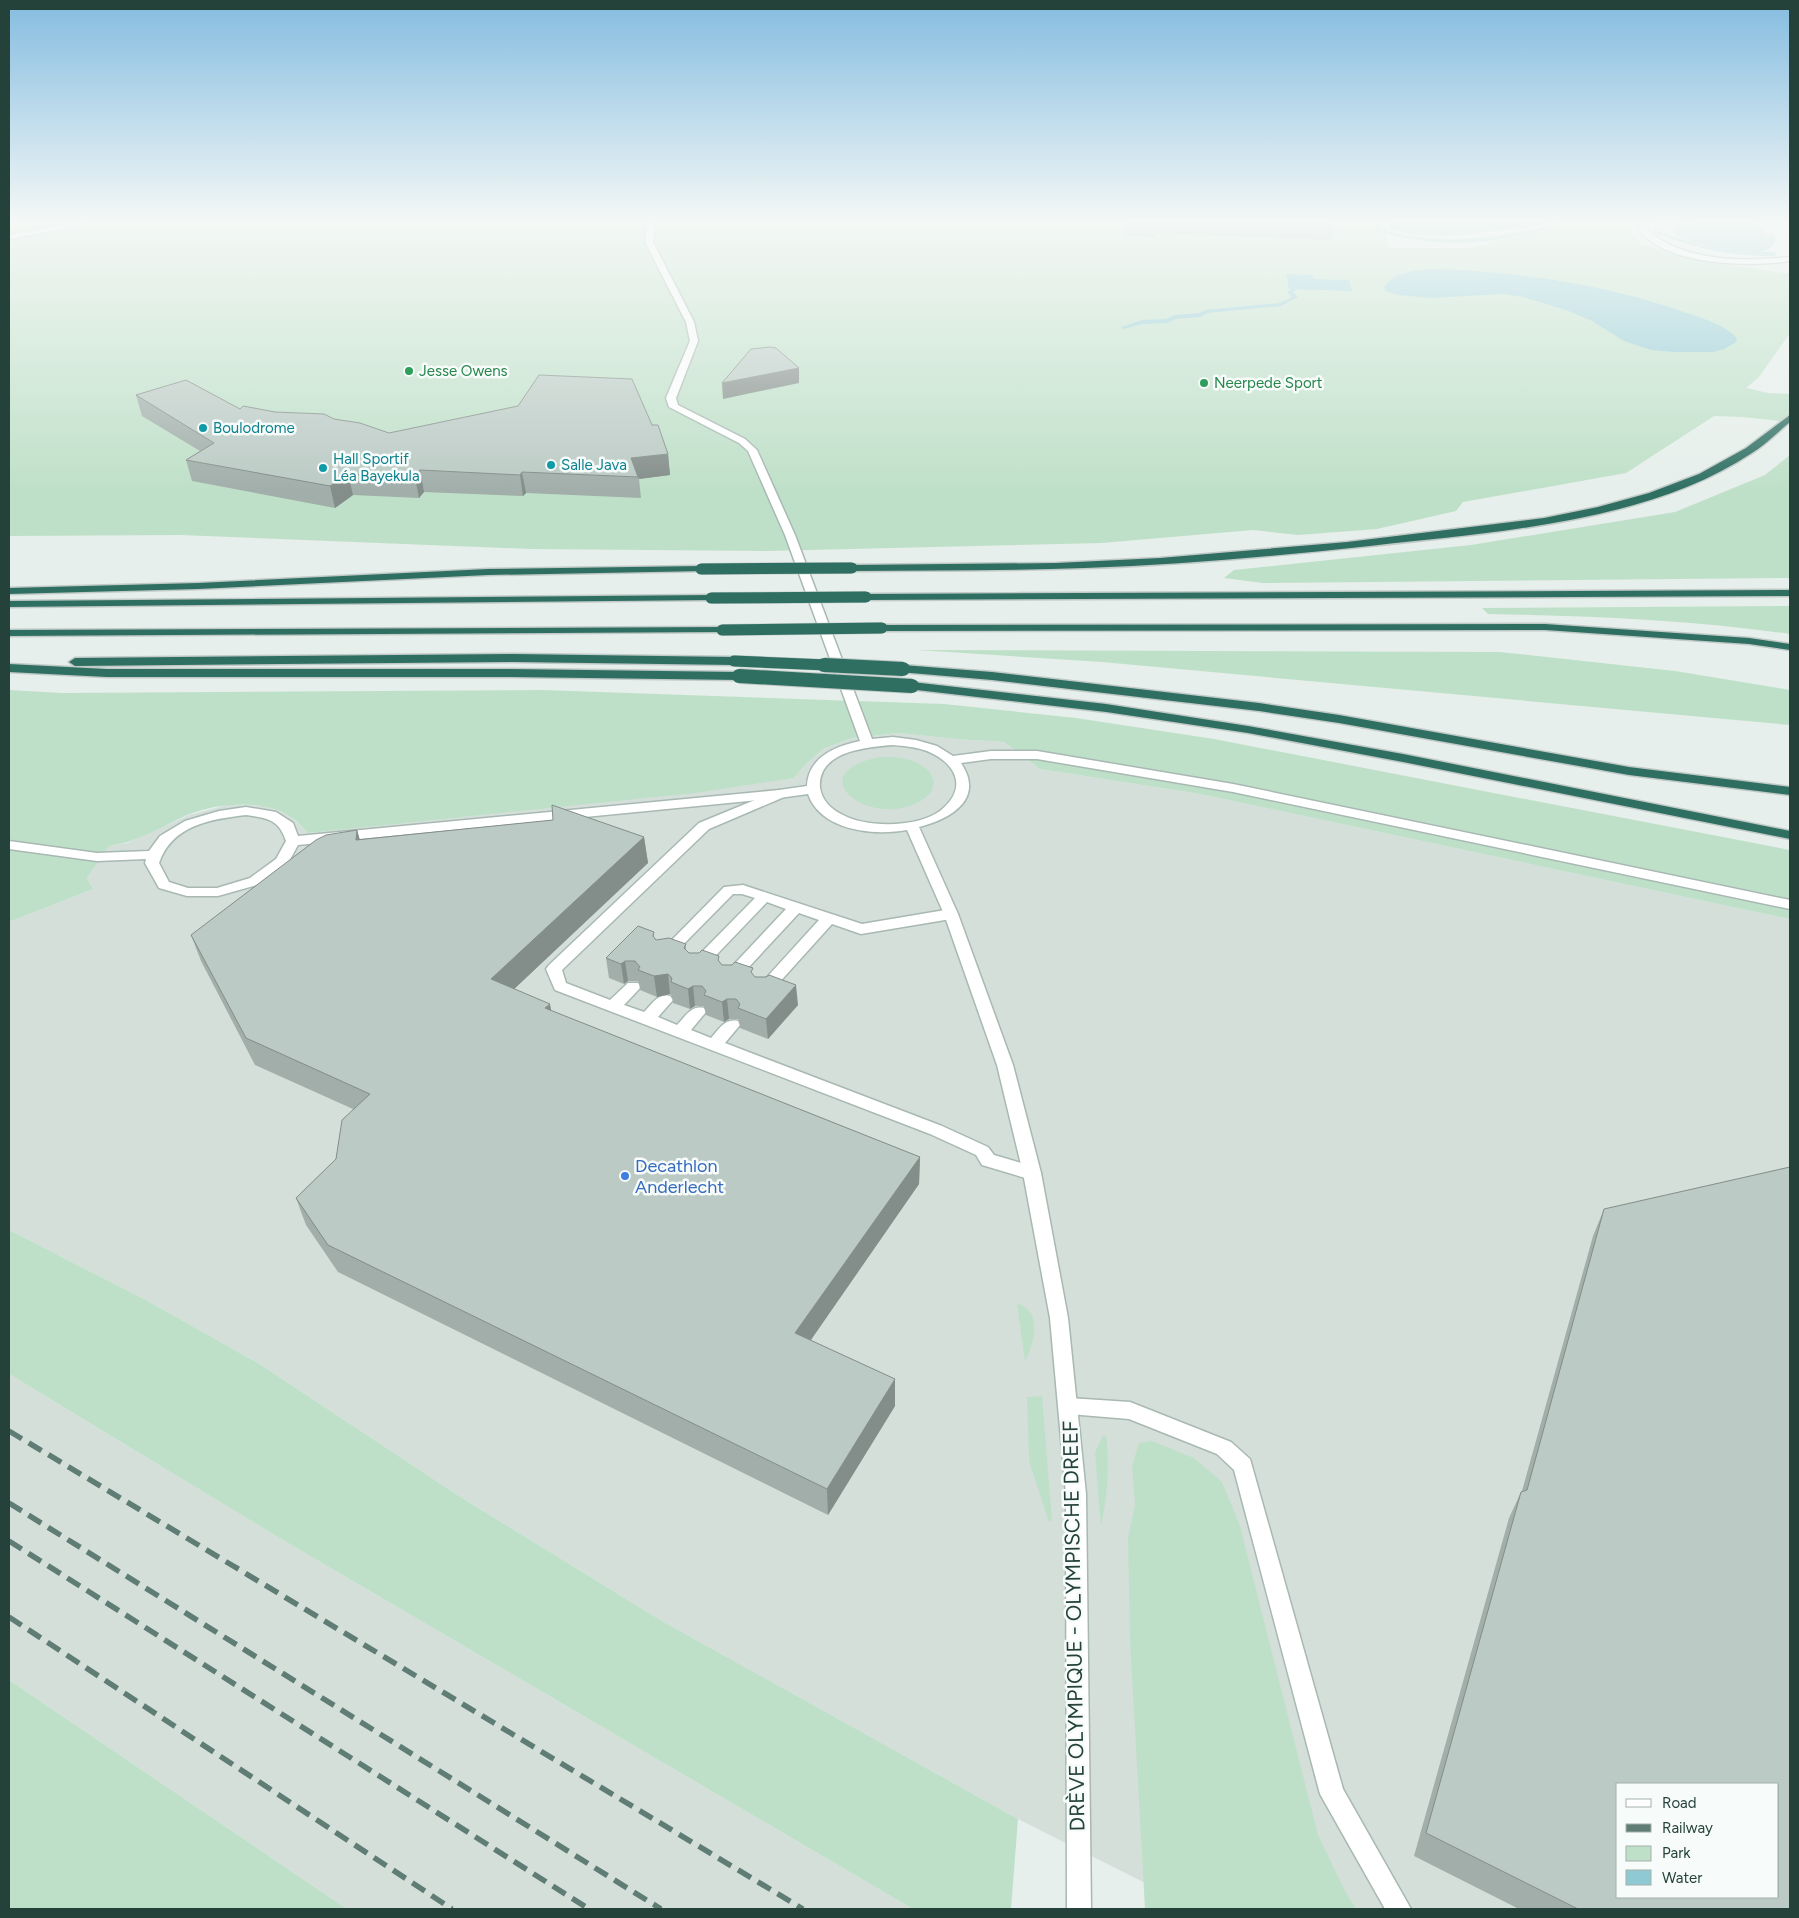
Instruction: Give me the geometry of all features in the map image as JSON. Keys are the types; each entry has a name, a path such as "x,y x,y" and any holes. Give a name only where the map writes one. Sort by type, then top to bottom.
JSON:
{"highway":[{"path":"9,591 198,586 488,572 1073,565 1173,560 1321,548 1471,531 1574,515 1645,498 1678,487 1734,461 1757,448 1790,418"},
{"path":"9,604 866,597 1790,593"},
{"path":"9,633 882,628 1545,627 1749,641 1790,647"},
{"path":"9,663 505,658 734,661 903,669 992,676 1259,707 1339,719 1629,771 1790,791"},
{"path":"9,668 107,673 511,673 739,676 912,686 1050,700 1171,717 1332,745 1790,836"}],"street":[{"path":"685,312 690,322 694,341 671,398 674,407 742,441 752,450 790,535 867,742"},
{"path":"893,741 919,744 937,751 951,760 962,772 965,784 962,797 943,815 912,826 885,829 858,825 836,816 820,804 812,789 814,774 826,760 844,749 867,742 893,741"},
{"path":"951,760 991,754 1037,755 1223,786 1790,904"},
{"path":"293,841 779,794 812,789"},
{"path":"779,794 704,826 554,969 560,986 936,1130 982,1151 988,1160 1032,1173"},
{"path":"246,811 271,815 288,826 293,841 282,862 255,881 218,892 188,892 164,884 152,863 153,855 166,838 189,823 217,814 246,811"},
{"name":"DRÈVE OLYMPIQUE - OLYMPISCHE DREEF","path":"912,826 951,914 1005,1065 1032,1173 1059,1318 1076,1494 1079,1909"},
{"path":"9,845 97,857 153,855"},
{"path":"664,955 729,890 743,889 861,929 951,914"},
{"path":"696,967 765,896"},
{"path":"729,979 796,907"},
{"path":"762,992 829,918"},
{"path":"613,1006 633,987"},
{"path":"646,1019 665,1000"},
{"path":"680,1032 698,1012"},
{"path":"714,1045 732,1025"},
{"path":"1069,1406 1130,1411 1224,1448 1243,1465 1332,1794 1399,1909"}],"shaded area":[{"path":"899,733 1004,742 1040,769 1200,794 1790,919 1790,1909 1192,1909 1018,1819 662,1621 462,1498 258,1363 144,1299 9,1230 9,922 93,889 87,878 109,846 127,843 189,815 231,804 265,806 289,815 308,833 794,778 823,749 852,738"},
{"path":"9,1374 276,1536 913,1909 347,1909 9,1680"}],"green space":[{"path":"9,312 1790,312 1790,333 1759,377 1746,388 1768,393 1790,394 1790,422 1714,416 1626,473 1463,502 1456,511 1377,529 1298,535 1253,530 1102,543 768,551 531,549 180,535 9,536"},
{"path":"1790,455 1790,578 1263,583 1224,578 1234,570 1471,545 1675,512 1765,475"},
{"path":"1790,606 1790,634 1715,625 1640,620 1488,614 1482,608"},
{"path":"917,650 1500,652 1675,671 1790,690 1790,725 1102,662"},
{"path":"9,690 62,693 543,690 944,704 1076,718 1214,739 1790,850 1790,919 1200,794 1040,769 1004,742 899,733 852,738 823,749 794,778 695,793 308,833 288,815 276,810 238,804 211,808 187,815 140,838 109,846 87,878 93,889 9,922"},
{"path":"879,757 902,758 918,763 933,778 932,791 919,802 900,809 881,809 863,804 850,796 843,786 844,775 855,765"},
{"path":"9,1230 144,1299 258,1363 462,1498 662,1621 1018,1819 1011,1909 913,1909 276,1536 9,1374"},
{"path":"1017,1303 1031,1313 1034,1320 1034,1336 1025,1361"},
{"path":"1042,1396 1052,1521 1049,1522 1029,1461 1027,1397"},
{"path":"1106,1435 1107,1481 1101,1527 1095,1452 1103,1436"},
{"path":"1152,1441 1194,1458 1222,1482 1240,1526 1318,1835 1346,1893 1356,1909 1145,1909 1130,1640 1128,1538 1135,1505 1132,1466 1139,1443"},
{"path":"9,1680 347,1909 9,1909"}],"water":[{"path":"1570,312 1683,312 1721,326 1737,338 1736,342 1724,349 1713,352 1651,350 1624,341 1592,321"}],"building":[{"path":"776,348 799,368 722,383 751,349"},
{"path":"539,375 632,379 652,425 658,425 668,454 631,458 638,477 522,472 520,475 420,470 415,477 348,474 330,486 186,460 214,443 136,395 186,380 240,409 243,406 275,412 324,414 334,419 360,423 389,433 518,406"},
{"name":"Decathlon Anderlecht","path":"552,805 644,837 491,979 550,1004 545,1008 920,1157 795,1333 895,1379 827,1489 328,1245 296,1198 336,1159 342,1120 370,1094 246,1038 191,935 316,840 326,835 357,830 356,840 553,820"},
{"path":"638,926 654,932 653,936 656,940 669,938 686,944 684,948 689,953 699,953 702,950 719,956 718,960 722,965 732,965 735,962 753,968 751,972 755,977 766,977 769,975 796,985 766,1019 738,1008 740,1004 736,999 727,999 722,1002 704,995 706,991 702,986 693,986 688,989 671,982 672,978 668,974 654,976 638,970 640,967 635,961 625,961 621,964 606,958"},
{"path":"1790,1167 1790,1909 1578,1909 1426,1833 1521,1492 1527,1490 1604,1209"}],"waterway":[{"path":"1124,327 1142,322 1167,321 1175,317 1201,315 1210,312"}],"railway":[{"path":"9,1431 803,1909"},
{"path":"9,1503 661,1909"},
{"path":"9,1541 589,1909"},
{"path":"9,1617 452,1909"}],"place":[{"name":"Jesse Owens","path":"409,371"},
{"name":"Neerpede Sport","path":"1204,383"},
{"name":"Boulodrome","path":"203,428"},
{"name":"Salle Java","path":"551,465"},
{"name":"Hall Sportif Léa Bayekula","path":"323,468"},
{"name":"Decathlon Anderlecht","path":"625,1176"}]}
